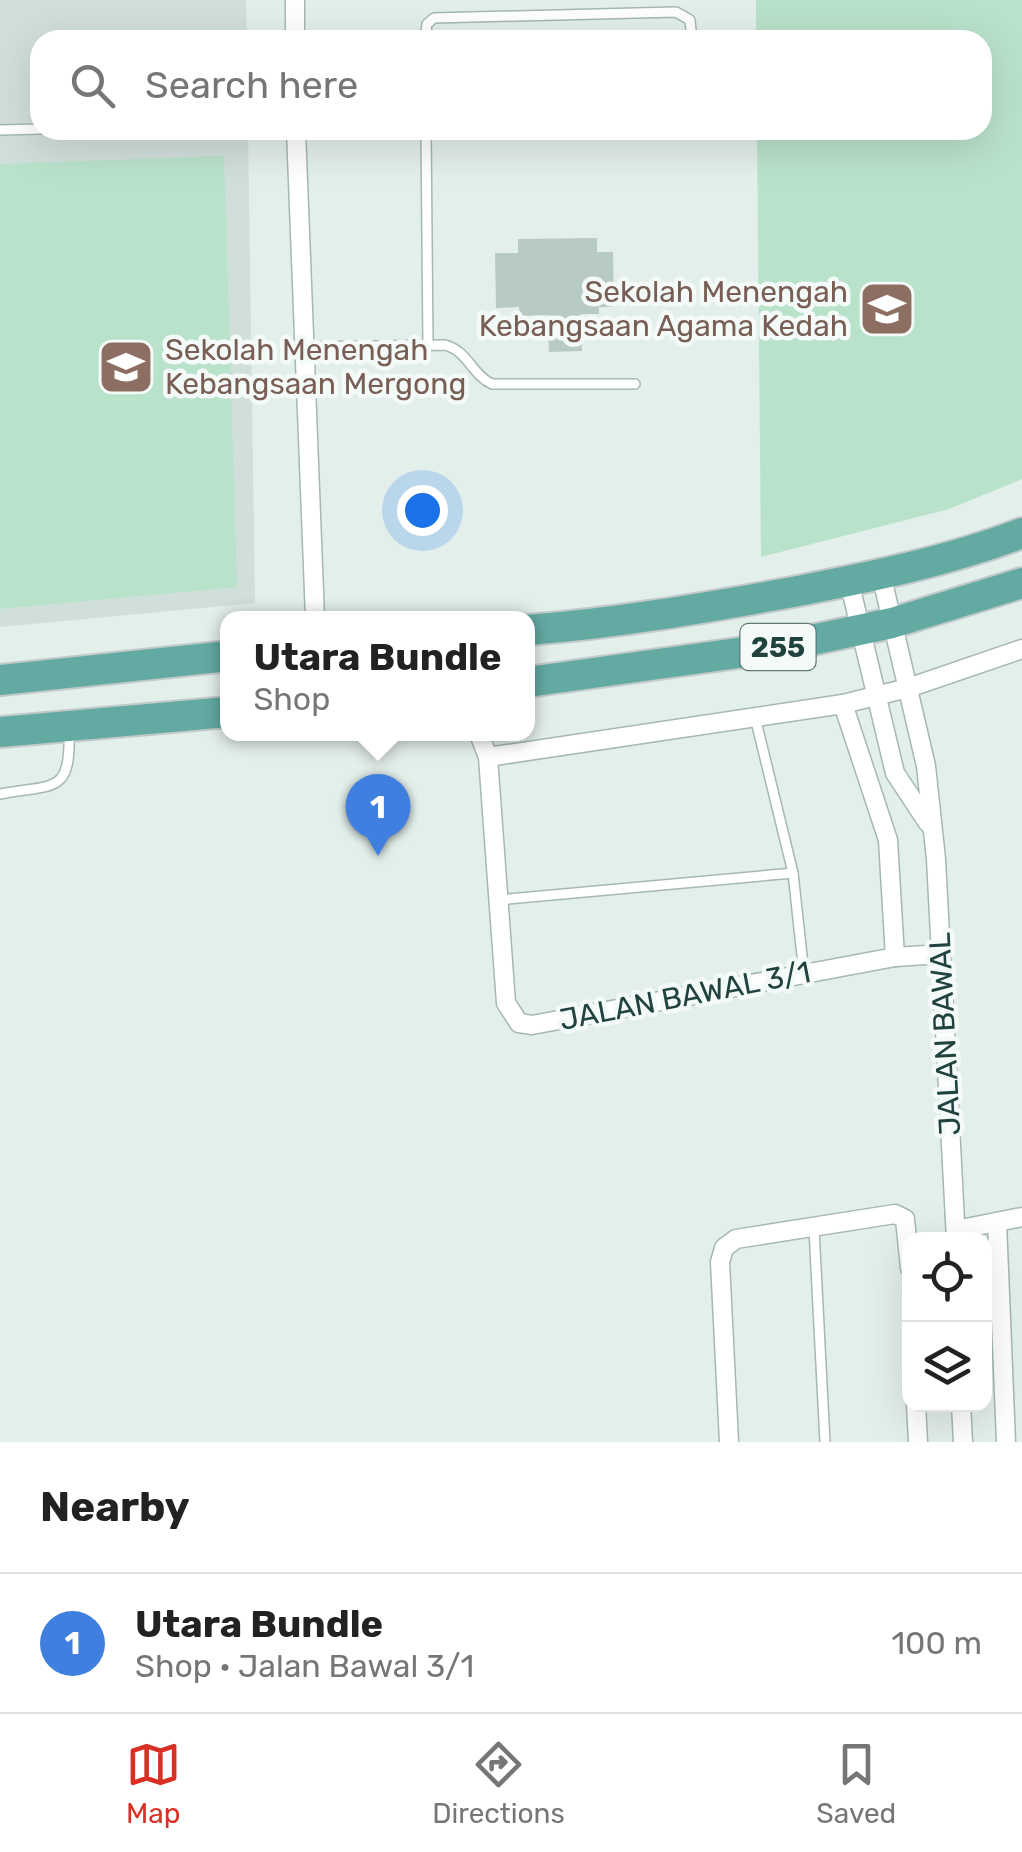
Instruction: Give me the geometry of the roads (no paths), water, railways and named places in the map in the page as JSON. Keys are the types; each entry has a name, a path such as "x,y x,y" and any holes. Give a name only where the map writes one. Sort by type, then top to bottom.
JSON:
{"main road":[{"name":"255","path":"535,629 688,612 849,581 1022,533"},
{"name":"255","path":"535,681 774,648 892,623 1022,583"},
{"path":"0,680 220,657"},
{"path":"0,732 220,713"}],"street":[{"path":"295,0 295,30"},
{"path":"296,140 315,611"},
{"name":"JALAN BAWAL","path":"881,574 926,766 956,1232"},
{"name":"JALAN BAWAL","path":"849,581 896,774 932,828"},
{"path":"488,757 844,704 908,688 1022,649"},
{"path":"844,704 888,840 896,956"},
{"name":"JALAN BAWAL 3/1","path":"482,741 488,757 506,1003 519,1022 532,1025 896,956 941,954"},
{"path":"729,1442 720,1262 724,1248 736,1240 896,1214 905,1219 906,1232"},
{"path":"965,1232 1022,1216"},
{"path":"997,1222 1006,1442"},
{"path":"916,1412 918,1442"},
{"path":"962,1412 962,1442"}],"lane":[{"path":"427,30 434,18 676,12 690,20 691,30"},
{"path":"0,130 30,129"},
{"path":"426,140 428,345"},
{"path":"302,347 428,345 459,350 482,379 492,384 635,384"},
{"path":"754,715 793,874 804,974"},
{"path":"0,794 55,784 66,776 70,764 69,726"},
{"path":"498,900 793,874"},
{"path":"814,1228 825,1442"}],"place":[{"name":"Sekolah Menengah Kebangsaan Agama Kedah","path":"887,309"},
{"name":"Sekolah Menengah Kebangsaan Mergong","path":"126,367"},
{"name":"Utara Bundle","path":"378,856"}]}
